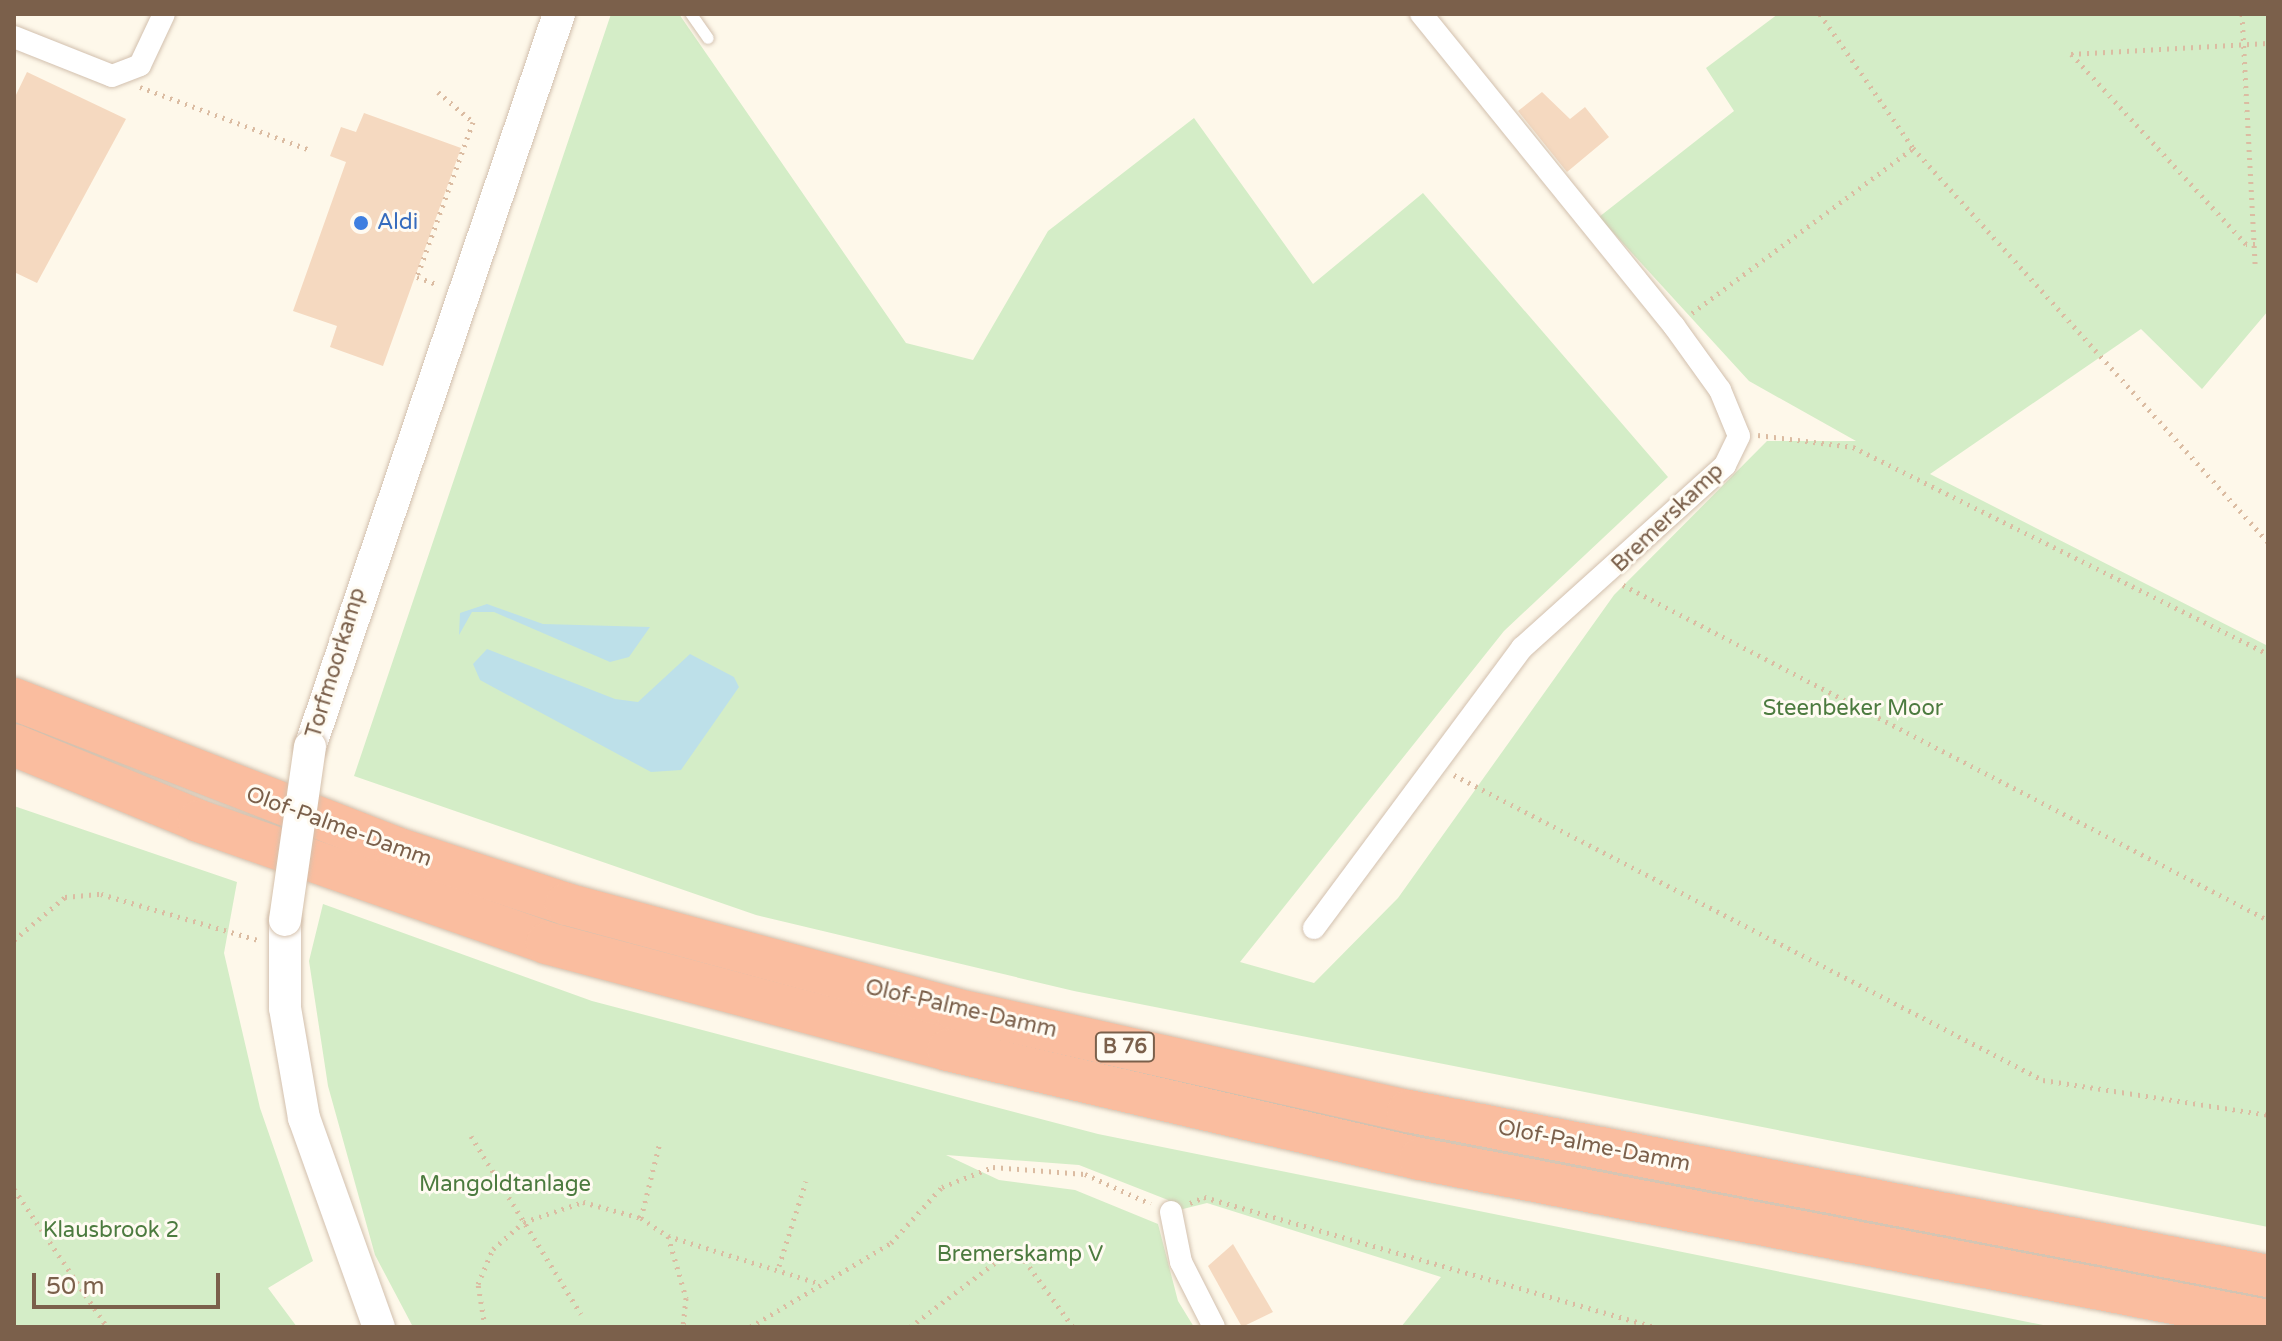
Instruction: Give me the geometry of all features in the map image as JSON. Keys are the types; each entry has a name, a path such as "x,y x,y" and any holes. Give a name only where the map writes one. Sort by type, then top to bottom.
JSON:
{"highway":[{"name":"Olof-Palme-Damm","path":"14,699 396,848 566,904 939,1005 1408,1111 2268,1276"},
{"name":"Olof-Palme-Damm","path":"14,745 199,821 547,943 948,1050 1420,1159 2268,1321"}],"street":[{"path":"15,39 99,75 129,73 164,14"},
{"name":"Torfmoorkamp","path":"379,1327 304,1118 275,931 310,747 559,14"},
{"path":"1421,14 1674,326 1720,390 1739,436"},
{"name":"Bremerskamp","path":"1314,928 1522,648 1607,576 1725,465 1739,436"},
{"path":"1171,1212 1181,1262 1214,1327"}],"lane":[{"path":"691,14 708,38"}],"path":[{"path":"1820,14 1913,148 2268,542"},
{"path":"2242,14 2255,265"},
{"path":"2255,244 2246,244 2071,54 2268,43"},
{"path":"129,73 152,94 308,149"},
{"path":"438,92 473,122 417,277 447,288"},
{"path":"1674,326 1913,148"},
{"path":"1739,436 1853,447 2268,654"},
{"path":"1607,576 2268,920"},
{"path":"1434,764 2043,1080 2268,1115"},
{"path":"14,940 65,897 101,894 275,931"},
{"path":"471,1136 581,1314"},
{"path":"641,1218 660,1142"},
{"path":"750,1327 891,1243 942,1187 993,1167 1085,1174 1171,1212 1204,1197 1653,1327"},
{"path":"779,1266 806,1181"},
{"path":"14,1189 107,1327"},
{"path":"485,1327 478,1284 493,1249 524,1222 583,1202 641,1218 668,1236 779,1266 822,1284"},
{"path":"668,1236 686,1298 683,1327"},
{"path":"910,1327 1009,1252 1020,1254 1073,1327"}],"green space":[{"name":"Steenbeker Moor","path":"611,14 679,14 906,343 973,360 1048,231 1194,118 1313,284 1423,193 1668,477 1504,631 1240,962 1314,983 1398,898 1614,595 1767,441 1856,441 1749,381 1599,217 1734,111 1706,68 1778,14 2268,14 2268,311 2202,389 2141,329 1930,474 2268,646 2268,1227 1074,991 756,915 354,776"},
{"name":"Klausbrook 2","path":"14,806 237,882 224,953 260,1108 313,1261 268,1288 297,1327 14,1327"},
{"path":"323,904 592,1001 1098,1134 2053,1327 1401,1327 1441,1277 1207,1203 1171,1212 1168,1200 1079,1165 946,1155 999,1180 1075,1190 1158,1224 1178,1301 1194,1327 413,1327 375,1255 328,1086 309,961"}],"water":[{"path":"487,604 543,624 650,627 629,657 610,662 494,612 472,612 459,635 460,613"},
{"path":"487,649 615,699 638,702 690,654 734,677 739,687 681,770 651,772 480,680 473,664"}],"building":[{"path":"27,72 126,119 37,283 14,272 14,99"},
{"path":"1542,92 1570,119 1585,107 1609,137 1567,172 1518,111"},
{"name":"Aldi","path":"364,113 461,148 383,366 330,347 337,326 293,311 346,162 330,156 341,127 356,132"},
{"path":"1233,1244 1273,1312 1242,1327 1208,1266"}],"place":[{"name":"Aldi","path":"361,223"}],"park label":[{"name":"Mangoldtanlage","path":"505,1185"},
{"name":"Bremerskamp V","path":"1020,1255"}]}
